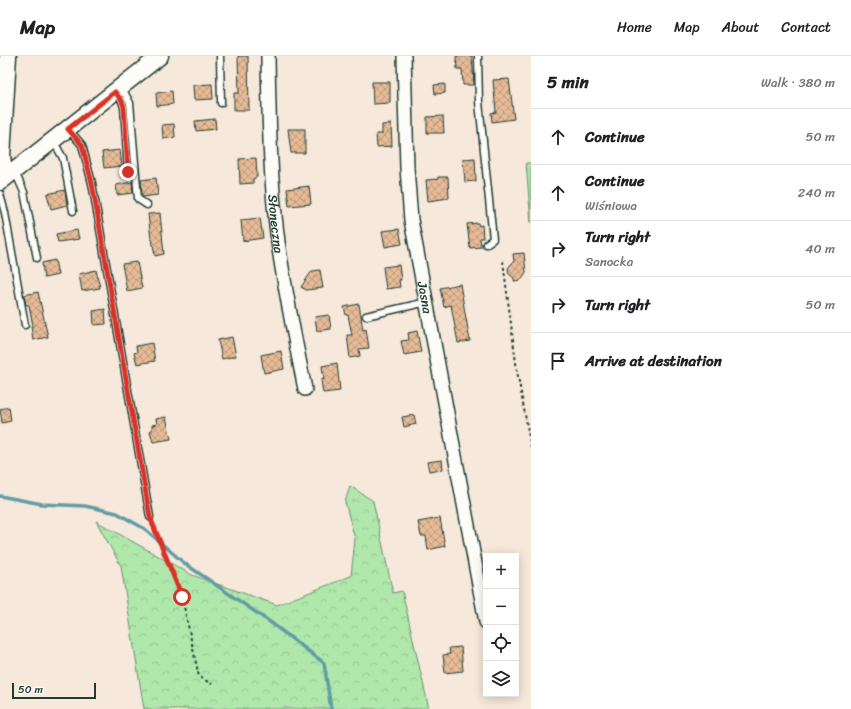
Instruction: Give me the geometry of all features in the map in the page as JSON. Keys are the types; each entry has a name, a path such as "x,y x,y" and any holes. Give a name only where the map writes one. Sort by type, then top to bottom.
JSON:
{"street":[{"path":"8,56 2,156 6,177 160,56"},
{"name":"Słoneczna","path":"268,56 273,190 278,241 290,316 305,389"},
{"name":"Jasna","path":"404,56 407,168 412,220 483,605"}],"lane":[{"path":"220,56 221,103"},
{"path":"478,56 479,102 492,239 486,244"},
{"path":"118,89 124,107 128,172"},
{"path":"118,89 130,102 138,199 147,205"},
{"path":"68,129 82,145 92,183 150,517"},
{"path":"53,140 64,158 74,212"},
{"path":"6,177 24,192 37,258"},
{"path":"0,194 5,212 25,325"},
{"path":"366,316 426,302"}],"path":[{"path":"503,261 518,371 531,447"},
{"path":"150,517 182,597 199,677 212,684"}],"green space":[{"path":"526,163 531,163 531,223"},
{"path":"350,486 373,501 393,593 402,591 429,709 144,709 121,566 96,521 192,575 277,605 351,576 355,539 345,502"}],"building":[{"path":"238,56 248,56 249,110 234,110 234,93 239,93"},
{"path":"456,56 472,56 474,85 463,85 462,69 457,69"},
{"path":"509,79 514,119 492,122 491,113 496,112 493,80"},
{"path":"372,82 390,82 390,103 373,104"},
{"path":"212,84 213,99 194,100 193,85"},
{"path":"445,84 445,93 435,94 434,85"},
{"path":"172,91 173,104 157,106 156,93"},
{"path":"443,116 444,133 427,133 427,117"},
{"path":"215,119 216,129 196,131 195,121"},
{"path":"174,124 175,137 163,139 162,125"},
{"path":"391,124 392,146 377,147 376,134 382,134 382,125"},
{"path":"288,129 305,129 305,153 291,153"},
{"path":"120,150 122,166 104,168 102,152"},
{"path":"256,158 257,177 253,179 253,183 240,184 239,159"},
{"path":"475,158 476,181 465,182 463,159"},
{"path":"438,177 448,177 449,198 428,201 426,180 438,179"},
{"path":"156,178 158,195 142,197 141,180"},
{"path":"132,182 133,193 117,195 116,185"},
{"path":"309,186 311,204 289,206 287,189"},
{"path":"65,190 67,205 51,209 47,194"},
{"path":"160,213 164,254 155,256 148,214"},
{"path":"260,218 263,238 243,241 241,220"},
{"path":"478,223 479,226 482,225 483,238 480,238 481,247 470,248 467,224"},
{"path":"399,229 402,244 385,247 382,231"},
{"path":"77,230 79,239 58,242 56,234"},
{"path":"524,253 526,272 521,280 514,281 514,278 509,274 508,268 514,261 513,254"},
{"path":"55,260 58,275 44,278 42,263"},
{"path":"137,262 142,288 127,291 122,264"},
{"path":"399,265 401,280 399,280 400,287 386,289 383,267"},
{"path":"96,270 100,288 82,291 79,274"},
{"path":"320,270 323,288 306,290 301,287 312,271"},
{"path":"460,284 470,341 458,343 451,305 444,307 440,288"},
{"path":"38,292 48,337 33,340 31,326 33,326 29,305 26,305 24,295"},
{"path":"359,304 363,330 366,329 369,348 359,349 360,356 350,358 347,335 352,335 348,315 346,315 344,307"},
{"path":"105,309 106,324 94,325 93,311"},
{"path":"329,315 331,329 317,331 315,317"},
{"path":"417,331 421,352 404,355 401,341 409,340 408,333"},
{"path":"232,337 236,356 222,359 218,340"},
{"path":"152,343 155,361 137,364 134,353 137,352 136,346"},
{"path":"281,351 284,369 264,373 261,355"},
{"path":"337,363 340,391 323,393 321,380 324,379 322,366"},
{"path":"9,407 11,421 2,423 0,409"},
{"path":"414,415 416,424 404,427 402,417"},
{"path":"166,417 171,439 153,442 150,431 152,430 152,425 157,424 156,419"},
{"path":"442,460 443,469 429,471 427,462"},
{"path":"440,518 445,546 428,550 426,536 421,536 418,522"},
{"path":"461,647 463,671 445,673 443,655 450,654 449,648"}],"waterway":[{"path":"0,496 42,504 85,506 117,513 145,529 184,563 270,622 324,663 331,709"}],"route":[{"path":"128,172 124,107 122,101 115,92 68,129 82,145 92,183 124,376 150,517 182,597"}]}
